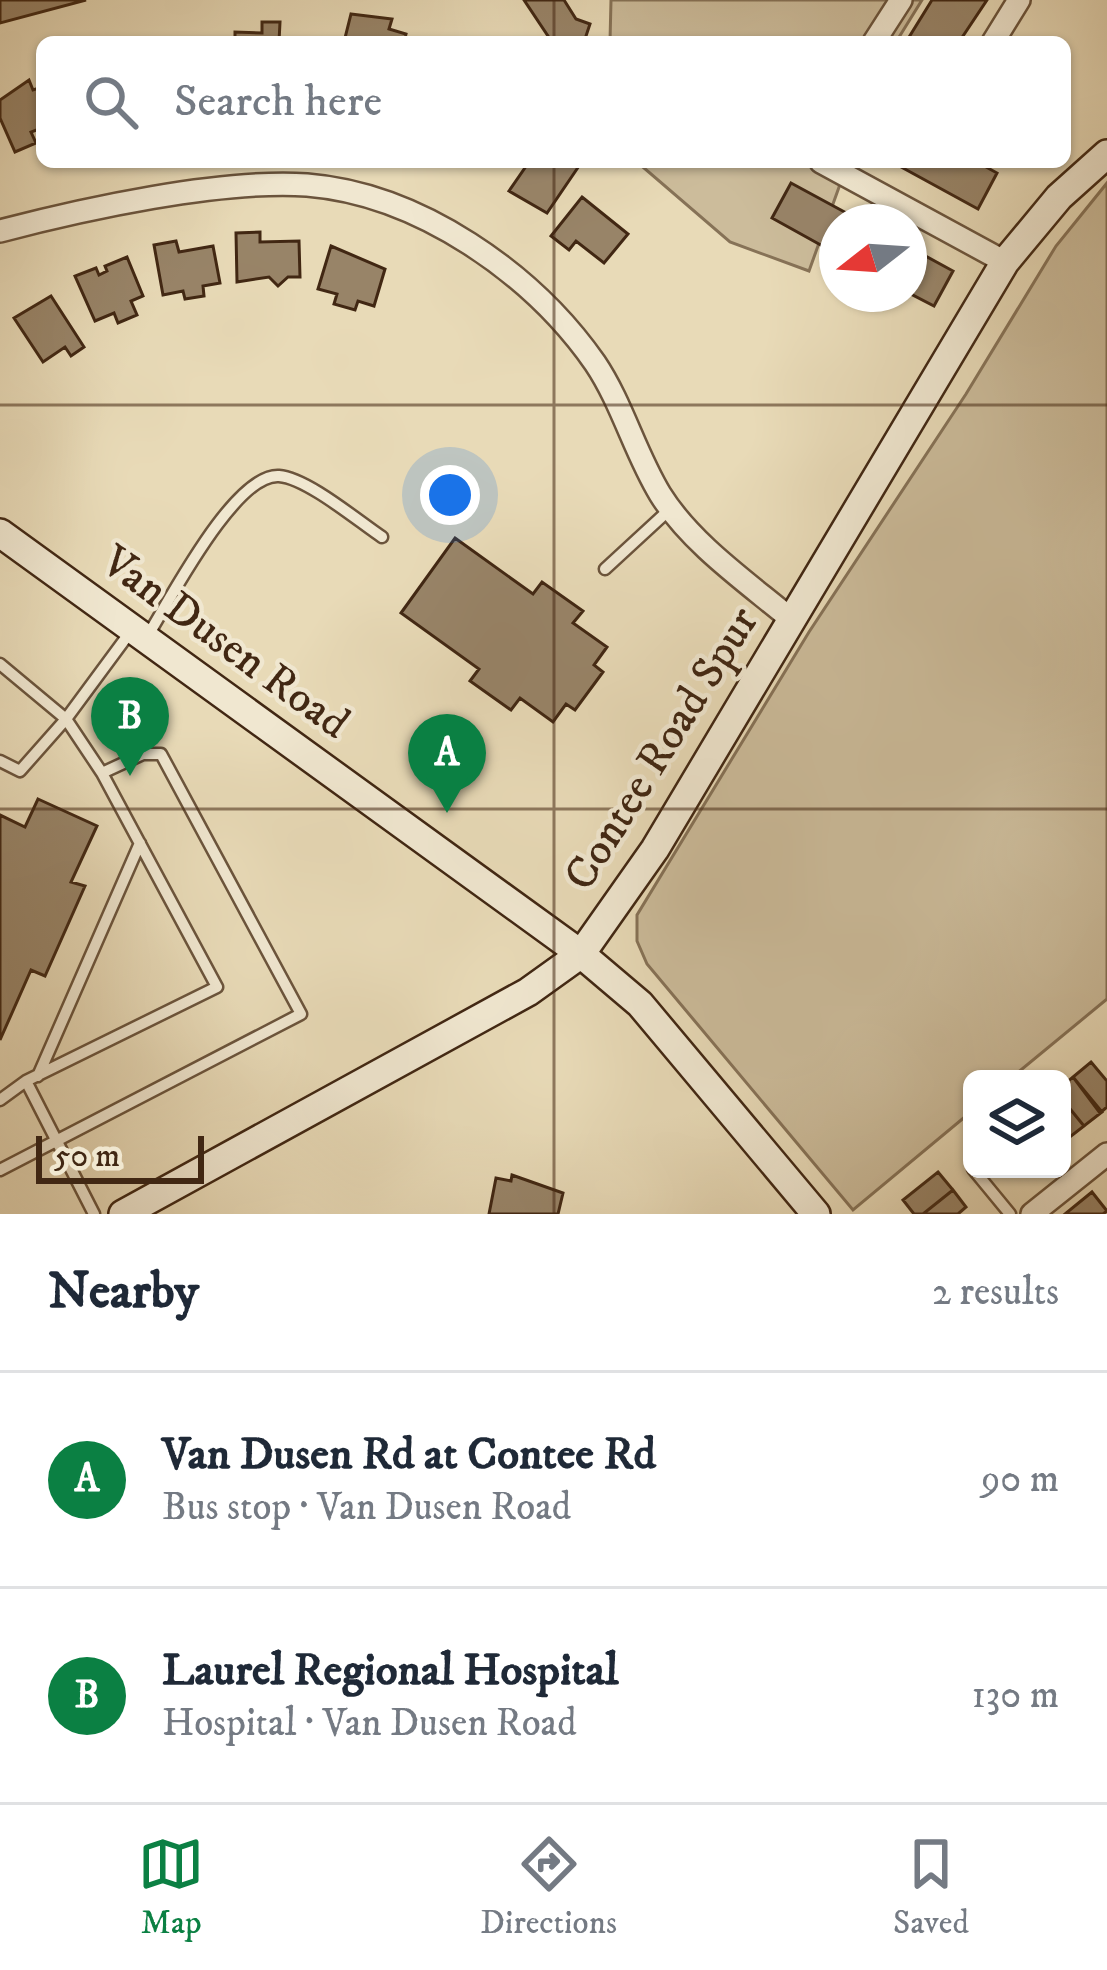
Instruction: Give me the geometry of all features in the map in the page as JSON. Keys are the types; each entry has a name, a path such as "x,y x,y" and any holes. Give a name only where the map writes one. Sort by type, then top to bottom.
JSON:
{"street":[{"path":"878,36 901,0"},
{"path":"997,36 1019,0"},
{"name":"Contee Road Spur","path":"123,1214 528,992 581,954 655,850 1004,262 1059,197 1107,154"},
{"path":"832,168 1004,262"},
{"path":"0,230 69,213 199,193 307,185 396,206 476,248 536,295 596,364 671,507 720,561 792,620"},
{"name":"Van Dusen Road","path":"0,533 581,954 640,1004 817,1214"},
{"path":"1032,1214 1107,1154"}],"lane":[{"path":"0,761 20,771 140,633 221,519 253,483 278,476 302,484 382,537"},
{"path":"605,569 671,507"},
{"path":"0,686 4,667 66,719 102,773 217,987 32,1078 0,1100"},
{"path":"0,1170 301,1014 161,754 143,754 102,773"},
{"path":"94,1214 56,1140 32,1078 140,843"},
{"path":"980,1178 1010,1214"}],"shaded area":[{"path":"611,0 922,0 900,36 610,36"},
{"path":"644,168 846,168 833,204 819,204 819,243 809,271 730,242"},
{"path":"1107,183 1107,999 1021,1070 963,1070 963,1118 853,1210 647,964 637,941 637,915 809,632 966,394 1056,246"}],"building":[{"path":"0,0 86,0 0,23"},
{"path":"524,0 564,0 576,19 590,24 586,36 548,36"},
{"path":"932,0 987,0 963,36 910,36"},
{"path":"351,14 392,19 389,29 406,34 406,36 346,36"},
{"path":"262,22 280,22 279,36 235,36 235,32 262,33"},
{"path":"29,80 36,89 36,130 31,132 36,143 15,152 0,118 0,100"},
{"path":"525,168 578,168 547,213 509,191"},
{"path":"903,168 988,168 997,173 978,209"},
{"path":"791,183 830,204 819,204 819,244 772,218"},
{"path":"582,197 628,234 604,263 576,241 569,250 551,236"},
{"path":"260,232 260,242 299,241 300,277 288,277 278,286 269,277 237,282 236,233"},
{"path":"176,241 179,252 213,246 220,283 203,286 204,296 185,299 183,291 163,295 154,245"},
{"path":"331,246 385,269 374,306 358,301 355,310 334,304 337,294 318,289"},
{"path":"127,257 143,296 131,301 137,315 118,323 114,313 95,321 75,276 96,268 99,275 107,271 105,266"},
{"path":"927,257 953,271 934,306 927,302"},
{"path":"51,296 84,347 71,356 65,347 43,362 14,318"},
{"path":"455,538 533,594 542,582 583,611 573,623 607,647 594,665 603,672 575,710 566,704 553,722 520,698 511,710 470,681 479,669 401,613"},
{"path":"38,799 97,826 71,882 85,886 45,976 31,970 0,1040 0,815 25,827"},
{"path":"1091,1062 1107,1081 1107,1107 1100,1113 1073,1077"},
{"path":"1071,1079 1102,1112 1084,1126 1071,1110"},
{"path":"1071,1110 1084,1126 1071,1136"},
{"path":"938,1172 953,1190 923,1214 914,1214 903,1200"},
{"path":"512,1175 563,1193 558,1214 489,1214 496,1178 511,1181"},
{"path":"953,1190 966,1207 958,1214 923,1214"},
{"path":"1092,1192 1107,1211 1065,1214"}],"place":[{"name":"Laurel Regional Hospital","path":"130,776"},
{"name":"Van Dusen Rd at Contee Rd","path":"447,813"}]}
